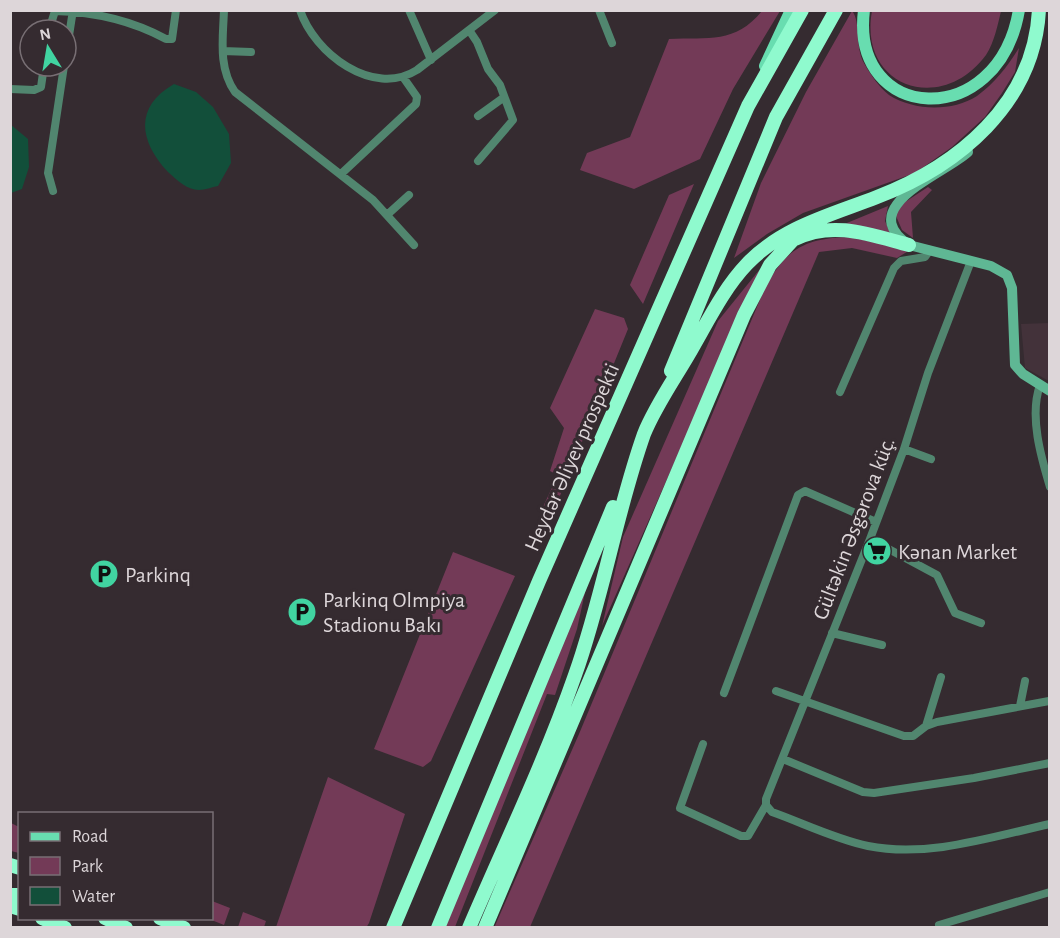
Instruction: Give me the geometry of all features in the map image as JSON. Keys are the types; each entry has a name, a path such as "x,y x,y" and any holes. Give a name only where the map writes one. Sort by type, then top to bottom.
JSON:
{"highway":[{"name":"Heydər Əliyev prospekti","path":"393,927 539,581 748,106 802,10"},
{"path":"438,927 776,117 819,36 836,10"},
{"path":"469,927 576,674 620,512 645,431 734,279 772,241 821,217 920,178 963,151 995,120 1016,88 1026,68 1036,34 1039,10"},
{"path":"485,927 744,315 770,265 788,243 821,217"},
{"path":"788,243 812,232 838,229 909,245"},
{"path":"385,927 417,868"},
{"path":"47,920 65,927"},
{"path":"110,920 126,927"},
{"path":"165,920 184,927"}],"main road":[{"path":"748,106 791,10"},
{"path":"864,10 865,47 876,70 903,92 923,99 939,99 973,89 986,78 1008,46 1019,10"}],"street":[{"path":"56,11 73,11 123,20 166,39 172,39 175,31 176,10"},
{"path":"224,10 225,74 241,98 341,174 388,214 414,245"},
{"path":"300,10 317,39 344,66 372,77 403,77 431,60 495,10"},
{"path":"409,10 431,60"},
{"path":"601,11 612,43"},
{"path":"469,30 477,42 488,69 500,85 513,120 478,161"},
{"path":"223,51 251,52"},
{"path":"341,174 416,104 417,96 403,77"},
{"path":"10,89 34,90 41,87 42,78"},
{"path":"53,191 48,173 62,78"},
{"path":"478,116 503,98"},
{"path":"995,120 982,139 964,156 895,202 891,216 898,236 909,245 999,269 1007,274 1012,288 1015,364 1023,374 1045,388 1036,410 1050,487"},
{"path":"388,214 409,195"},
{"path":"840,392 894,268 901,261 925,257 930,250"},
{"name":"Gültəkin Əsgərova küç.","path":"704,744 680,804 683,811 745,837 750,833 766,805 766,799 904,449 928,373 971,261"},
{"path":"904,449 931,459"},
{"path":"723,693 798,495 805,491 876,522"},
{"path":"870,539 931,570 943,584 955,613 981,623"},
{"path":"832,633 882,645"},
{"path":"776,691 904,736 918,734 926,726 941,677"},
{"path":"1020,706 1025,681"},
{"path":"926,726 1048,701"},
{"path":"783,759 863,792 874,793 974,778 1050,763"},
{"path":"766,805 772,812 847,840 893,849 930,849 1050,825"},
{"path":"939,925 1050,892"}],"shaded area":[{"path":"1050,323 1049,381 1025,368 1021,324"}],"green space":[{"path":"762,11 780,11 733,89 700,159 634,189 580,170 587,153 630,137 669,39 709,38 731,34 752,22"},
{"path":"852,11 855,15 861,57 864,63 882,88 899,100 921,107 945,107 967,101 977,96 995,80 1019,48 1015,72 985,117 952,147 915,173 803,213 767,234 734,258 761,183 806,92"},
{"path":"872,11 1001,11 986,55 968,73 948,84 927,88 907,84 890,75 878,59 871,37"},
{"path":"694,184 643,304 630,285 669,195"},
{"path":"928,187 932,190 911,212 913,238 902,230 896,216 899,206"},
{"path":"888,206 885,221 891,235 842,225"},
{"path":"850,237 910,250 897,258 852,248 819,252 530,927 494,928 579,734 764,290 780,265 798,249 821,240"},
{"path":"760,269 602,626 623,537 718,321"},
{"path":"595,309 624,318 628,329 553,513 541,511 558,475 550,471 564,428 550,408"},
{"path":"453,552 515,576 431,761 423,767 374,749"},
{"path":"589,574 577,629 555,695 547,694 455,927 445,928"},
{"path":"328,777 405,814 369,923 366,928 276,927"},
{"path":"11,823 18,826 18,853 11,851"},
{"path":"213,901 230,908 224,925 212,920"},
{"path":"243,912 266,921 264,927 238,927"}],"water":[{"path":"174,84 196,92 213,107 229,134 231,163 218,186 195,190 186,186 168,172 151,148 145,125 147,114 152,103 161,93"},
{"path":"10,124 28,139 29,167 22,189 11,193"}],"place":[{"name":"Kənan Market","path":"877,551"},
{"name":"Parkinq","path":"104,574"},
{"name":"Parkinq Olmpiya Stadionu Bakı","path":"302,612"}]}
